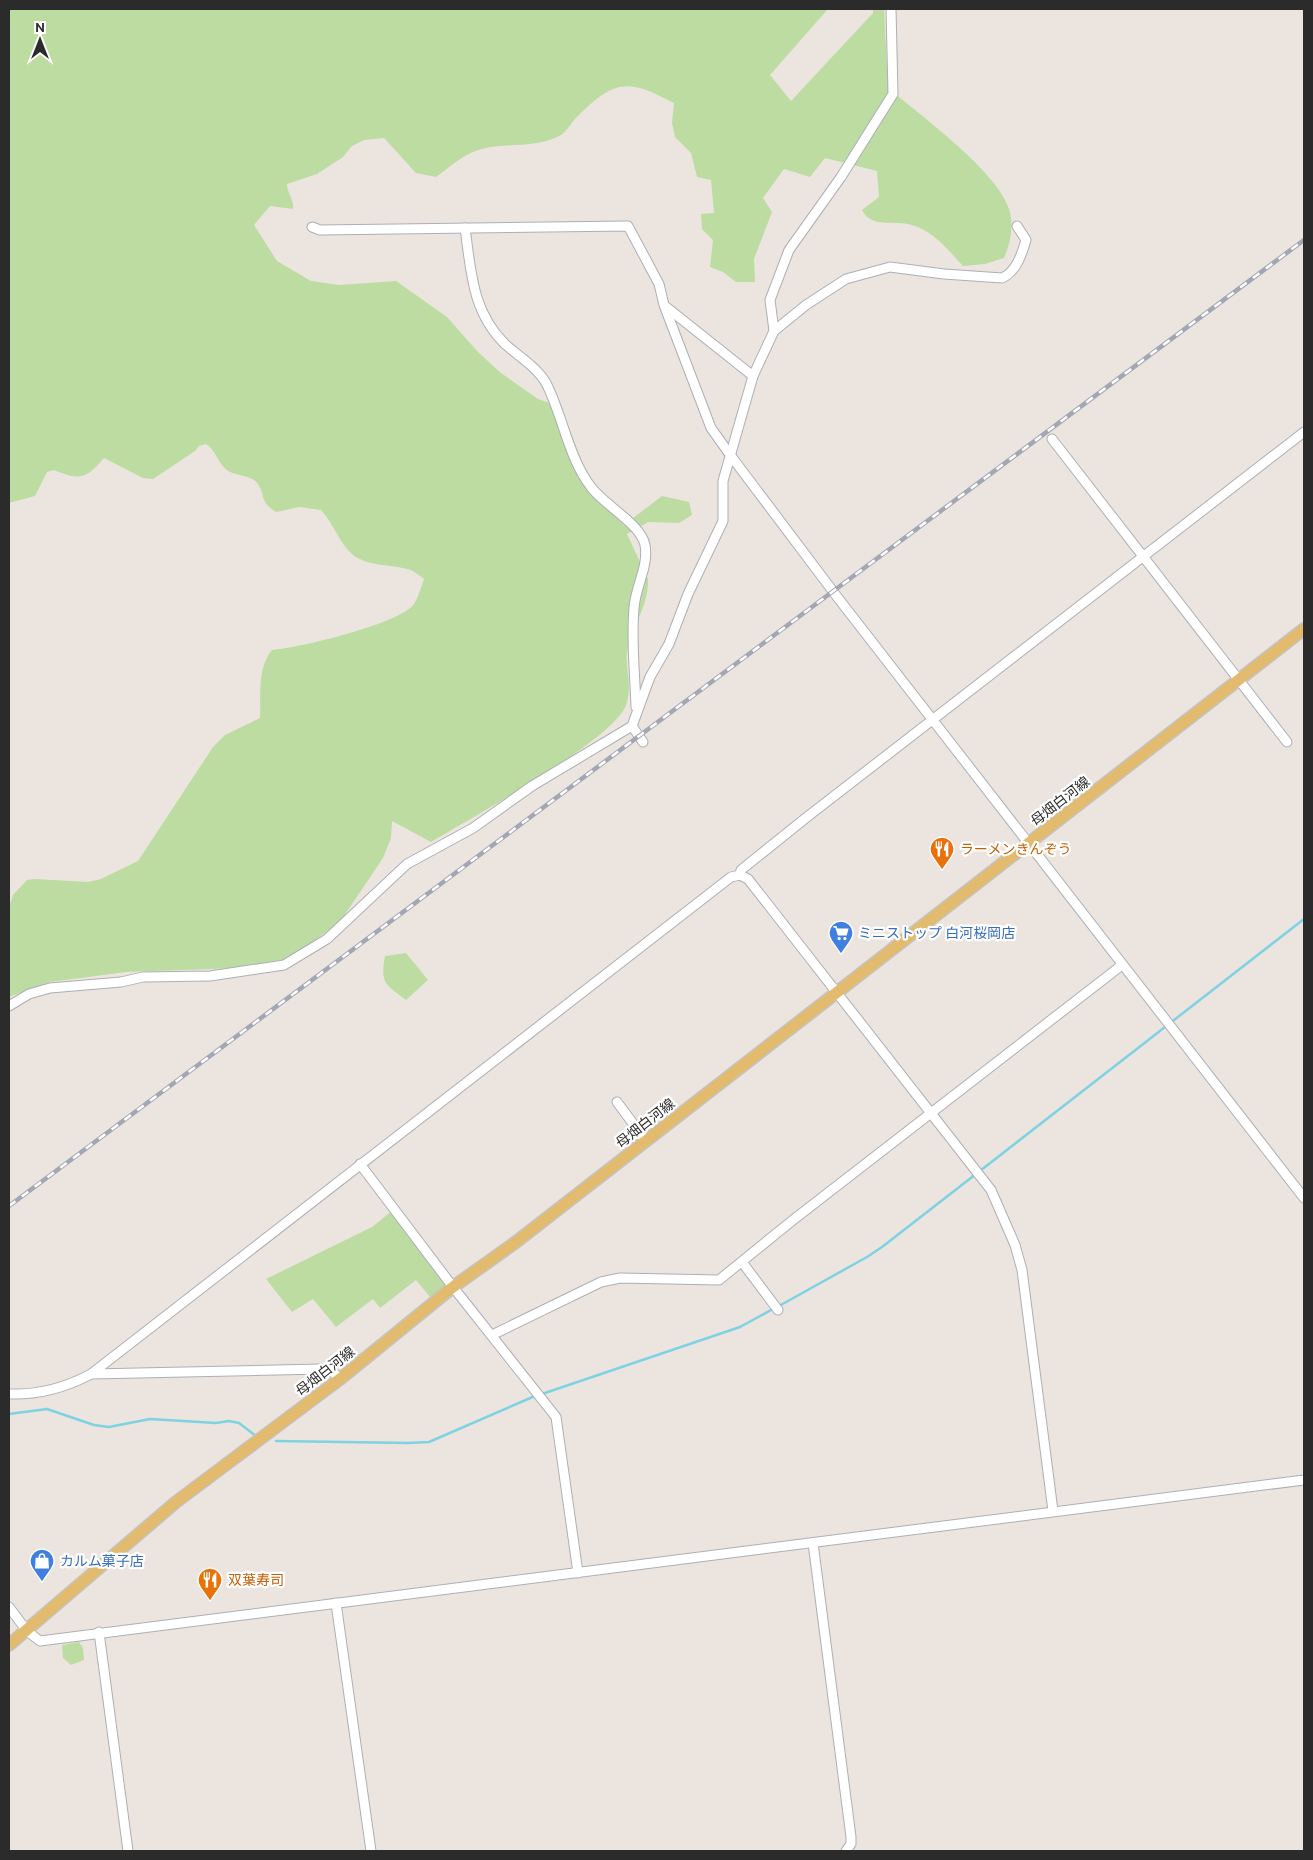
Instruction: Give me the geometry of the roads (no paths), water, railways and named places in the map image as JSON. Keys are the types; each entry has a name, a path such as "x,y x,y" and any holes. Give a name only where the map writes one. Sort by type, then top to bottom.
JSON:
{"main road":[{"name":"母畑白河線","path":"9,1645 176,1502 340,1379 453,1287 646,1141 1304,629"}],"street":[{"path":"774,331 770,300 789,250 841,178 893,94 892,9"},
{"path":"312,227 320,230 628,226 659,284 664,305 711,428 838,598 1304,1198"},
{"path":"9,1006 29,994 50,988 121,982 143,977 210,976 284,965 326,939 407,864 474,828 532,786 632,726 650,677 669,644 688,594 723,521 723,481 753,376 774,331 806,305 846,279 890,267 944,274 1002,278 1007,276 1021,257 1026,240 1017,226"},
{"path":"465,228 466,254 477,301 483,317 504,344 545,381 584,478 596,494 627,521 645,545 645,565 634,608 636,712"},
{"path":"664,305 753,376"},
{"path":"740,875 741,870 1304,432"},
{"path":"1052,439 1287,742"},
{"path":"632,726 643,742"},
{"path":"9,1394 45,1392 72,1384 91,1374 731,877 740,875 748,879 991,1190 1015,1245 1022,1270 1053,1511"},
{"path":"492,1335 601,1282 620,1278 715,1282 793,1220 932,1115 1122,965"},
{"path":"617,1102 646,1141"},
{"path":"360,1164 453,1287 556,1417 578,1573"},
{"path":"742,1262 778,1310"},
{"path":"91,1374 321,1369 331,1370 340,1379"},
{"path":"9,1607 27,1630 40,1641 1304,1480"},
{"path":"813,1543 851,1837 851,1844 846,1851"},
{"path":"336,1603 370,1851"},
{"path":"99,1632 128,1851"}],"waterway":[{"path":"779,1306 882,1247 1304,919"},
{"path":"542,1394 740,1327 773,1309"},
{"path":"276,1441 429,1442 535,1396"},
{"path":"9,1414 47,1409 94,1425 109,1427 150,1419 216,1423 229,1421 239,1423 256,1436"}],"railway":[{"path":"9,1206 1304,240"}],"place":[{"name":"ラーメンきんぞう","path":"942,870"},
{"name":"ミニストップ 白河桜岡店","path":"841,954"},
{"name":"カルム菓子店","path":"42,1582"},
{"name":"双葉寿司","path":"210,1601"}]}
